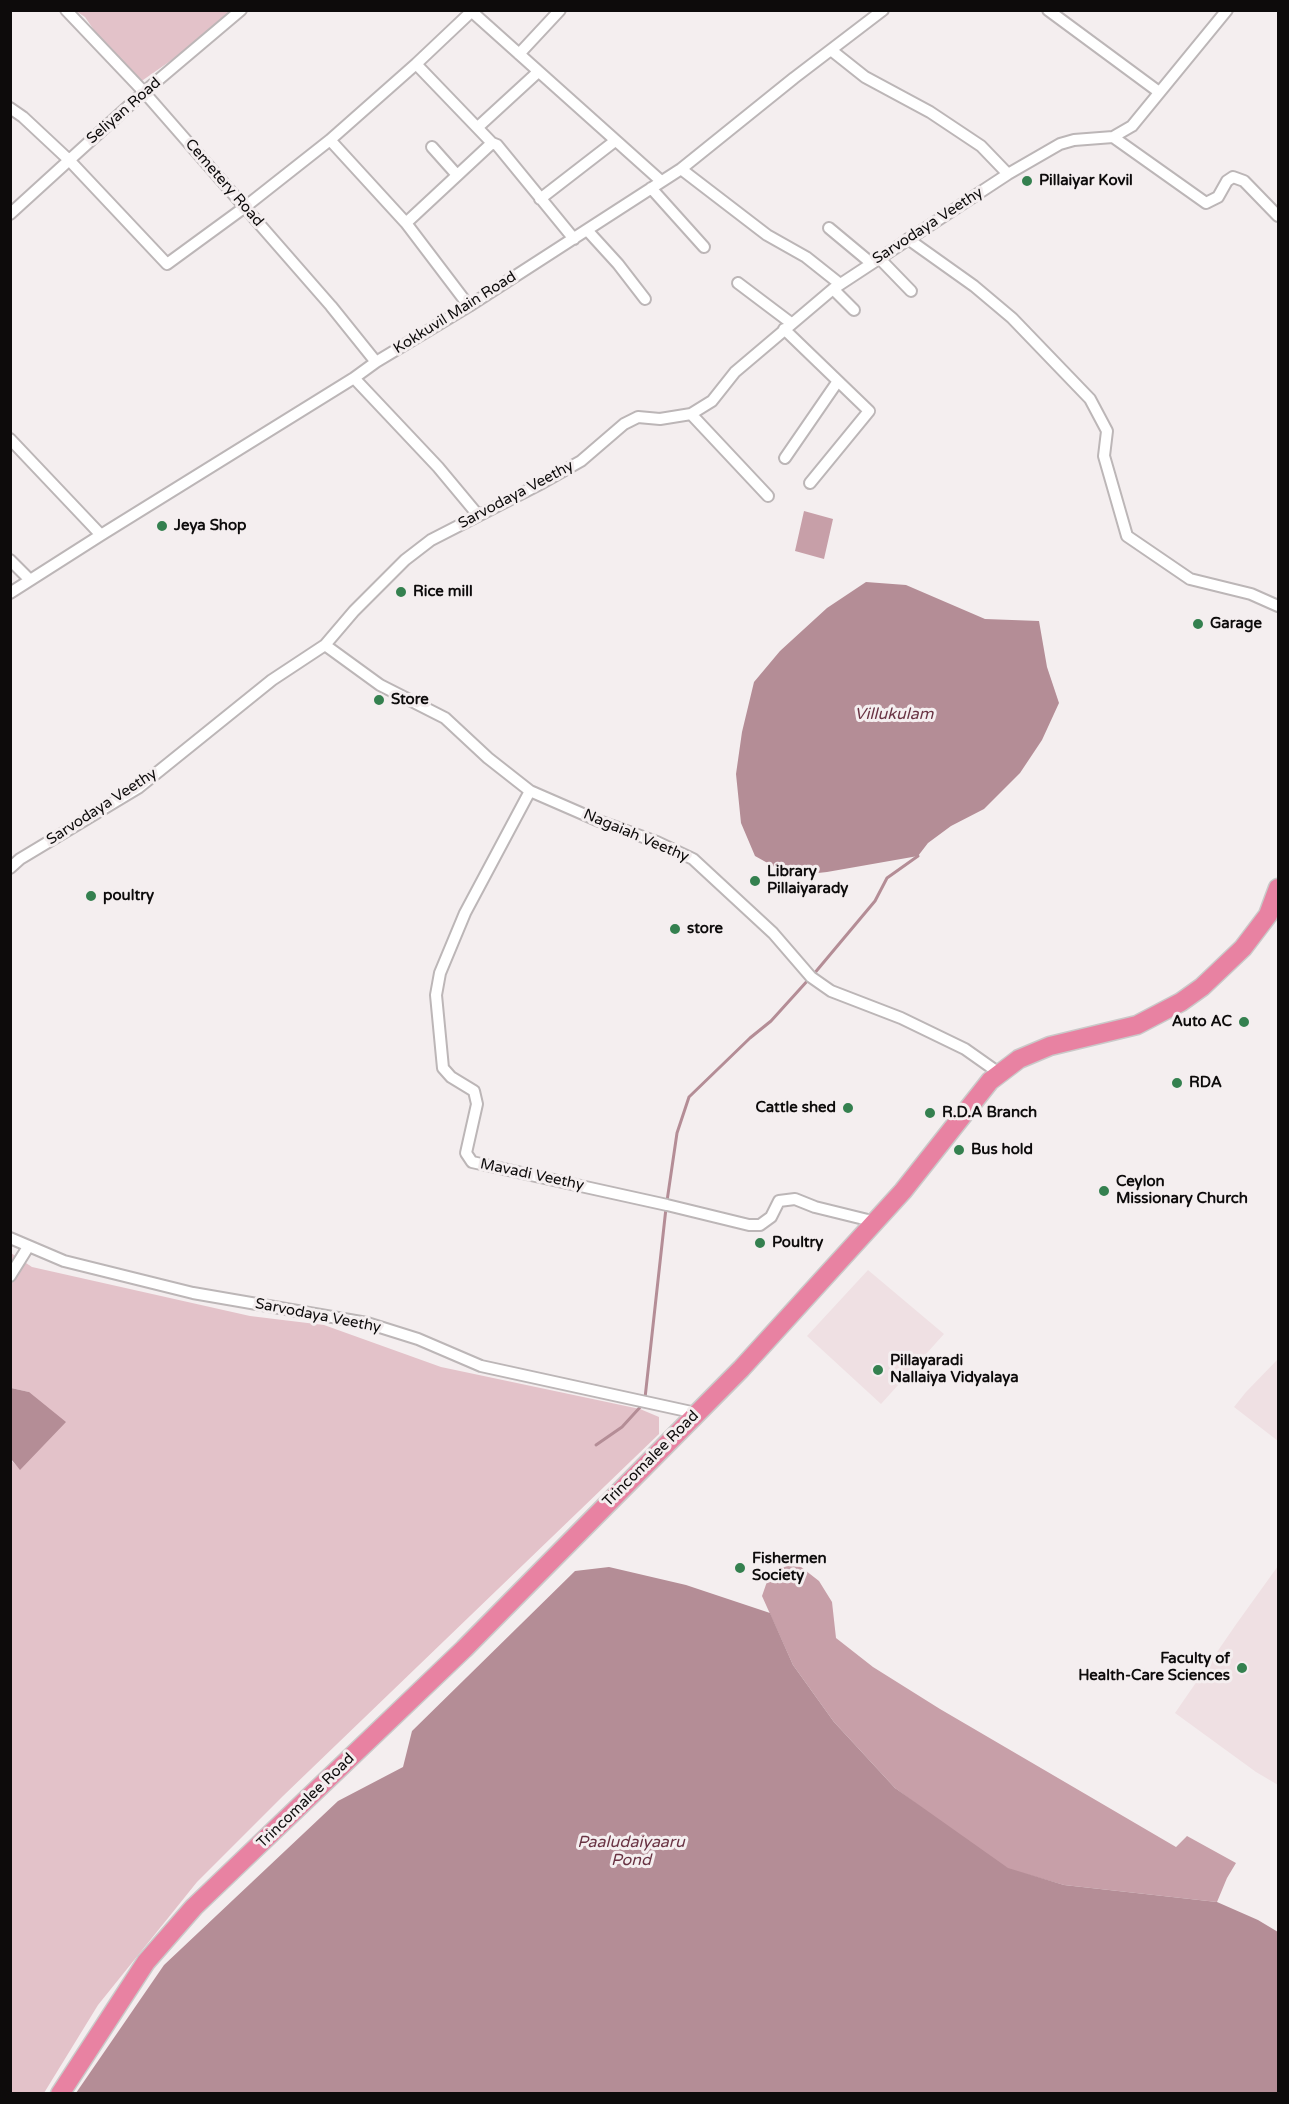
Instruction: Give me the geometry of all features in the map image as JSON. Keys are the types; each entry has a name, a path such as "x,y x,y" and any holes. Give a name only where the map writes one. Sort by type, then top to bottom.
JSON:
{"highway":[{"name":"Trincomalee Road","path":"60,2094 146,1962 194,1907 464,1649 741,1369 876,1222 922,1168 990,1081 1029,1054 1050,1046 1137,1025 1181,1002 1203,987 1243,948 1268,915 1278,888"}],"street":[{"name":"Cemetery Road","path":"66,10 144,92 331,306 376,362"},
{"name":"Seliyan Road","path":"10,214 144,92 241,10"},
{"path":"519,54 560,10"},
{"name":"Kokkuvil Main Road","path":"10,593 376,362 469,306 681,169 883,10"},
{"path":"1048,10 1159,92"},
{"path":"1227,10 1132,126 1113,137 1206,203 1218,197 1227,181 1233,177 1244,181 1278,216"},
{"path":"10,108 69,160 167,264 245,207 330,140 416,64 470,11 661,181"},
{"path":"831,50 865,77 930,112 981,146 1008,174"},
{"path":"416,64 492,143 497,145 574,239"},
{"path":"478,127 538,72"},
{"name":"Sarvodaya Veethy","path":"10,868 20,859 138,788 272,680 325,645 354,611 405,560 431,540 543,483 580,461 624,424 638,417 660,419 691,414 712,401 735,372 836,286 1008,174 1060,144 1074,140 1113,137"},
{"path":"330,140 406,223 469,306"},
{"path":"540,199 615,141"},
{"path":"406,223 492,143"},
{"path":"432,147 457,175"},
{"path":"681,169 767,235 807,256 836,286 854,310"},
{"path":"651,188 704,247"},
{"path":"829,228 875,261 911,291"},
{"path":"587,230 618,264 645,299"},
{"path":"908,239 974,286 1012,318 1090,399 1107,431 1104,456 1127,536 1190,579 1251,594 1278,606"},
{"path":"738,283 787,326 869,411 810,483"},
{"path":"354,378 438,466 478,515"},
{"path":"785,458 838,381"},
{"path":"691,414 768,496"},
{"path":"10,439 100,535"},
{"path":"10,560 30,580"},
{"name":"Nagaiah Veethy","path":"325,645 380,685 446,718 488,758 530,791 599,821 657,842 693,860 773,933 811,977 831,991 901,1018 965,1049 999,1073"},
{"name":"Mavadi Veethy","path":"530,791 465,913 440,973 436,995 443,1068 452,1077 474,1091 477,1104 466,1154 472,1162 667,1205 749,1226 760,1225 771,1217 779,1201 795,1199 815,1207 876,1222"},
{"name":"Sarvodaya Veethy","path":"10,1238 64,1261 193,1293 367,1323 418,1339 481,1366 696,1413"},
{"path":"10,1276 28,1246"}],"shaded area":[{"path":"76,11 242,11 133,87 85,17"},
{"path":"804,511 833,519 824,559 795,551"},
{"path":"11,1253 32,1267 250,1316 324,1325 441,1367 640,1409 659,1417 659,1434 283,1796 197,1882 98,2005 44,2093 11,2093 10,1459 20,1469 29,1392 11,1388"},
{"name":"Pillayaradi Nallaiya Vidyalaya","path":"868,1270 944,1334 881,1404 807,1336"},
{"path":"1278,1359 1278,1441 1234,1407"},
{"path":"787,1566 801,1567 819,1581 832,1602 836,1638 873,1667 940,1709 1176,1847 1187,1836 1236,1863 1217,1902 1064,1885 1008,1869 895,1788 834,1722 793,1665 762,1596 770,1573"},
{"name":"Faculty of Health-Care Sciences","path":"1278,1566 1278,1785 1256,1772 1175,1713"}],"water":[{"name":"Villukulam","path":"866,582 906,585 985,619 1039,621 1047,667 1059,703 1042,740 1020,773 984,809 951,826 928,843 918,856 791,876 755,856 741,823 736,774 742,732 754,682 780,651 827,608"},
{"path":"11,1388 29,1392 66,1422 20,1470 11,1459"},
{"name":"Paaludaiyaaru Pond","path":"609,1567 686,1585 770,1613 793,1665 834,1722 895,1788 1008,1868 1064,1885 1217,1902 1258,1920 1278,1932 1278,2093 76,2093 164,1965 338,1801 403,1767 412,1731 575,1571"}],"waterway":[{"path":"813,975 875,901 887,878 918,856"},
{"path":"667,1201 677,1133 689,1097 750,1038 771,1021 809,979"},
{"path":"645,1398 666,1208"},
{"path":"596,1445 622,1427 643,1404"}],"place":[{"name":"Pillaiyar Kovil","path":"1027,181"},
{"name":"Jeya Shop","path":"162,526"},
{"name":"Rice mill","path":"401,592"},
{"name":"Garage","path":"1198,624"},
{"name":"Store","path":"379,700"},
{"name":"Library Pillaiyarady","path":"755,881"},
{"name":"poultry","path":"91,896"},
{"name":"store","path":"675,929"},
{"name":"Auto AC","path":"1244,1022"},
{"name":"RDA","path":"1177,1083"},
{"name":"Cattle shed","path":"848,1108"},
{"name":"R.D.A Branch","path":"930,1113"},
{"name":"Bus hold","path":"959,1150"},
{"name":"Ceylon Missionary Church","path":"1104,1191"},
{"name":"Poultry","path":"760,1243"},
{"name":"Pillayaradi Nallaiya Vidyalaya","path":"878,1370"},
{"name":"Fishermen Society","path":"740,1568"},
{"name":"Faculty of Health-Care Sciences","path":"1242,1668"}]}
